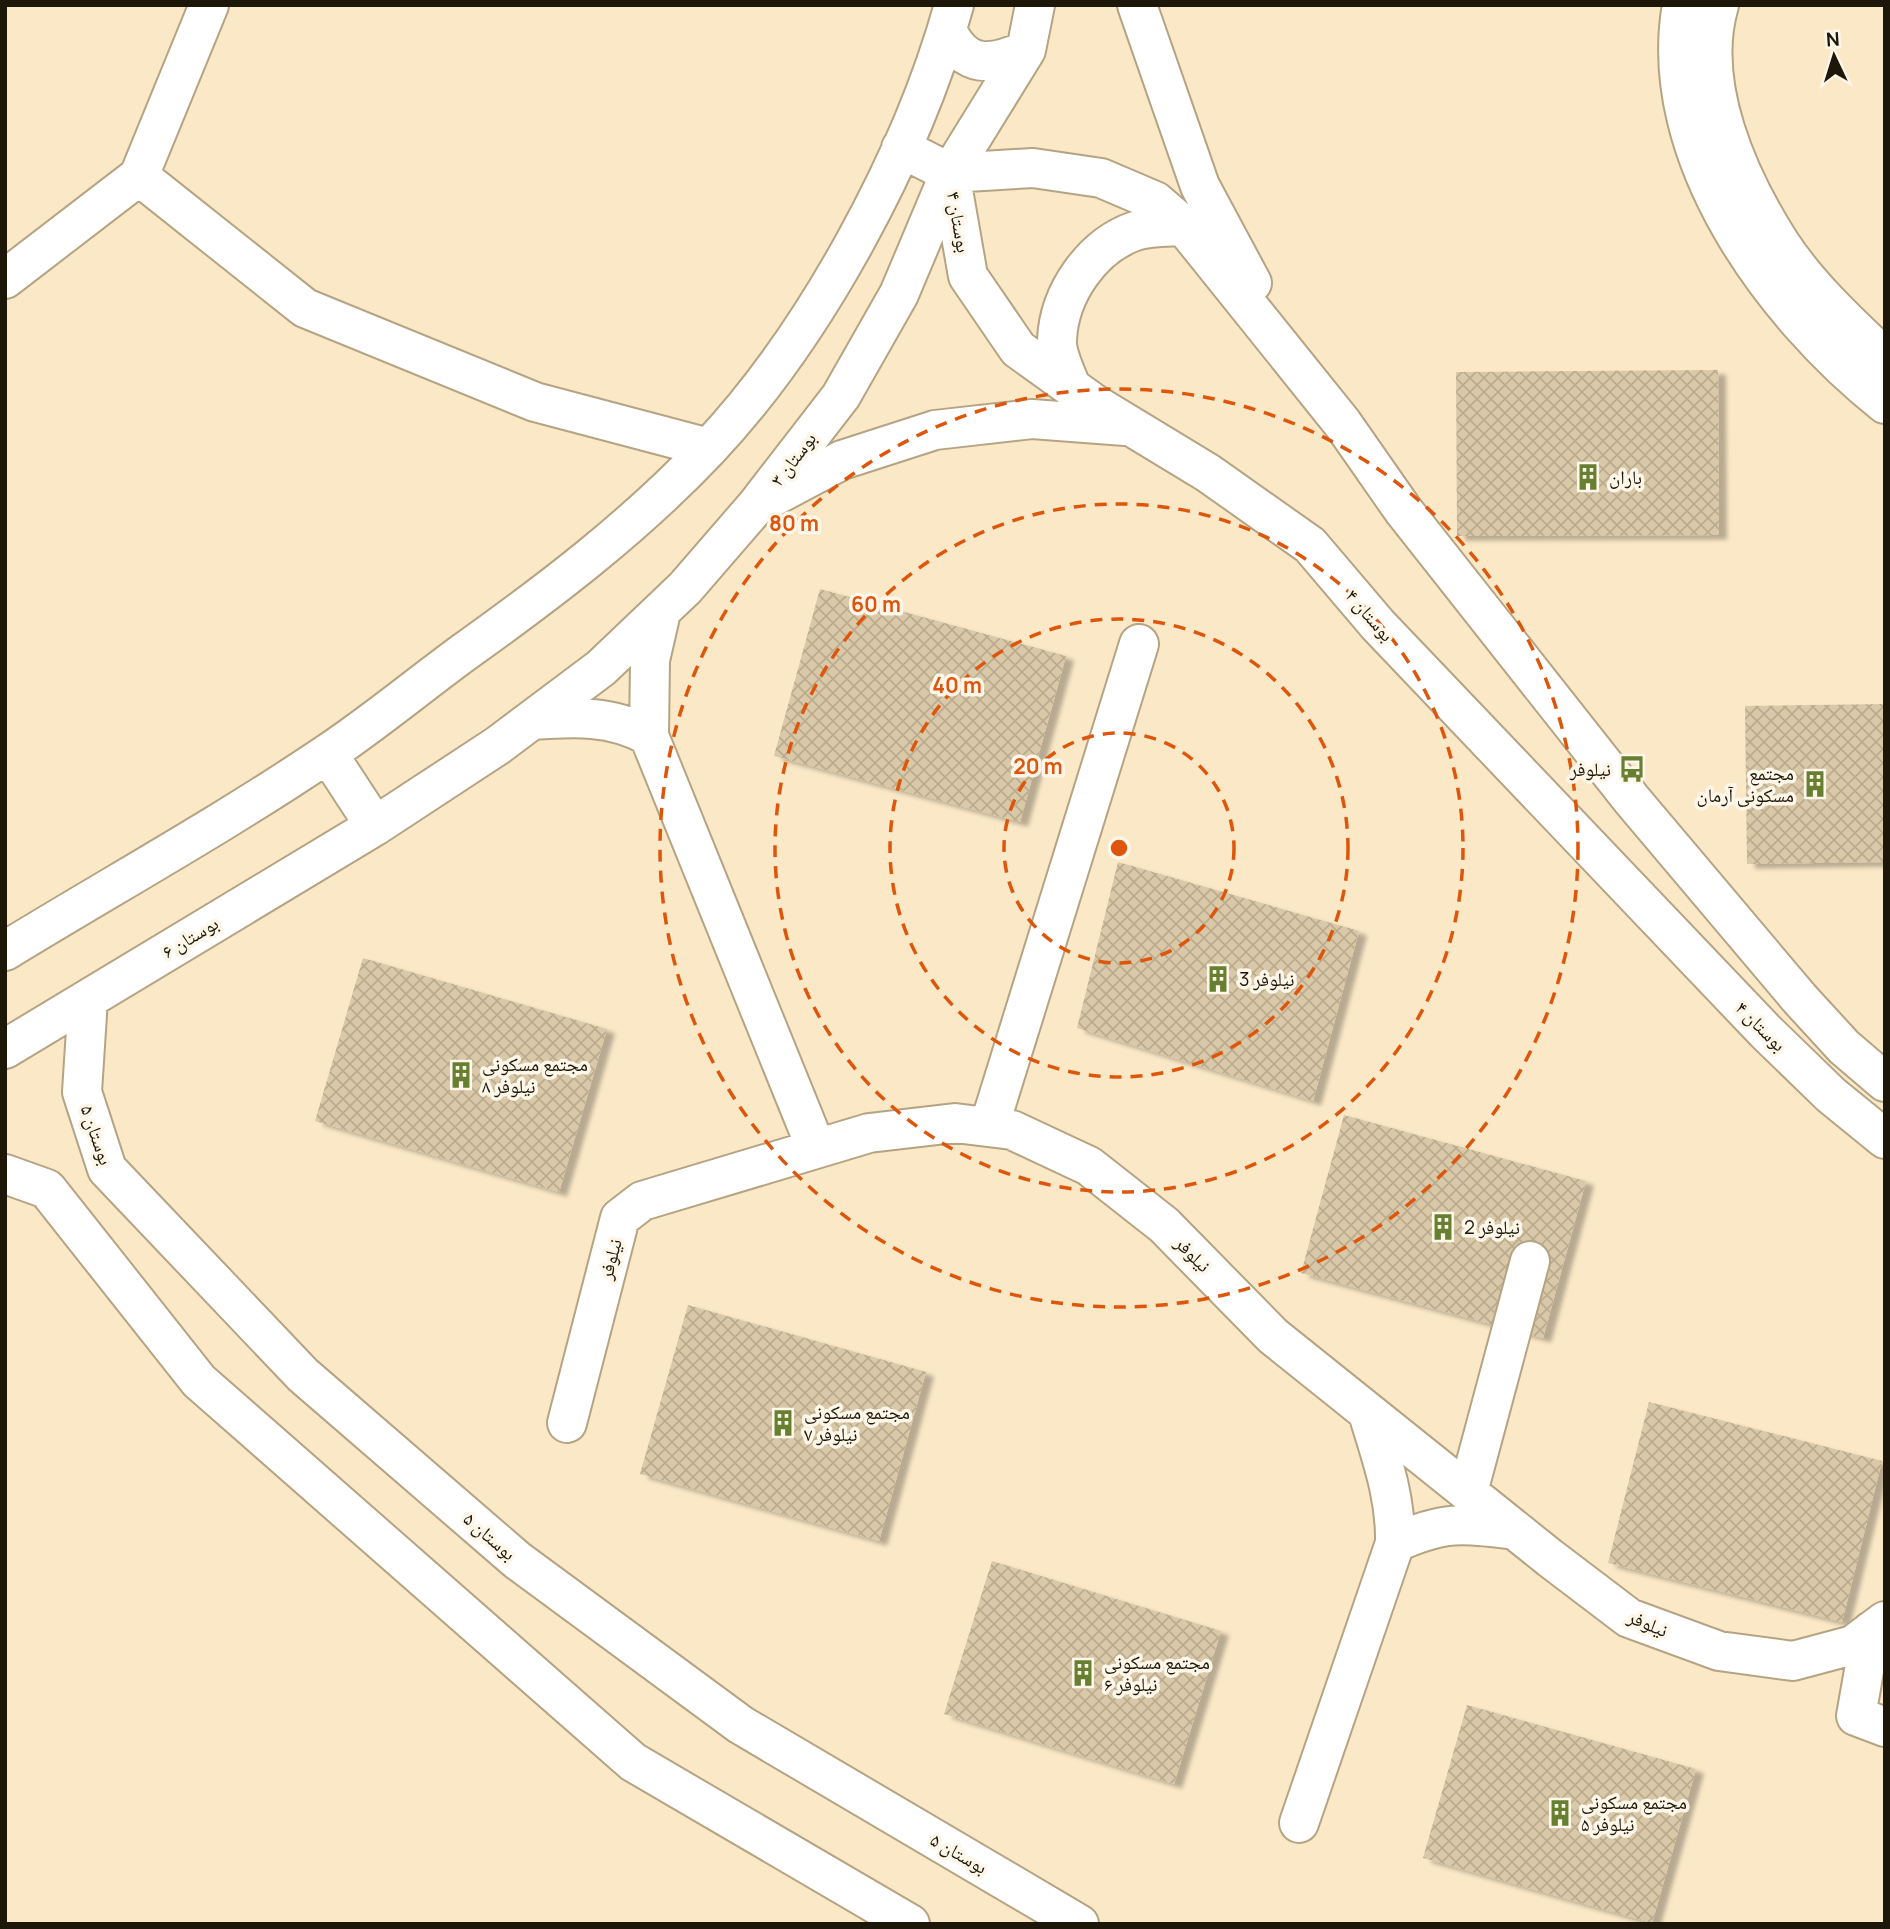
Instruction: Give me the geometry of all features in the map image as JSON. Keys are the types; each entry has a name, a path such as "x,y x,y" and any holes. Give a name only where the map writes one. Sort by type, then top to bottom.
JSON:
{"street":[{"path":"5,279 139,176 209,5"},
{"name":"بوستان ۳","path":"375,825 532,720 601,668 685,588 756,506 841,396 899,294 950,173 1026,50 1035,5"},
{"path":"1136,5 1199,186 1293,359"},
{"path":"1682,5 1678,30 1678,62 1684,110 1696,148 1728,221 1778,297 1809,335 1885,404"},
{"path":"1719,5 1715,20 1713,63 1719,104 1732,146 1752,191 1781,243 1812,283 1885,358"},
{"path":"950,18 955,48 969,59 1005,60 1026,50"},
{"path":"5,951 328,754 547,594 633,521 709,449 799,338 858,233 901,148 950,18"},
{"path":"901,148 950,173"},
{"name":"بوستان ۴","path":"1885,1083 1844,1047 1800,999 1632,800 1403,510 1343,424 1293,359 1184,226 1155,201 1101,178 1033,168 950,173 968,276 1018,349 1129,426 1208,473 1310,545 1378,625 1766,1032 1831,1095 1885,1139"},
{"path":"139,176 305,309 535,402 709,449"},
{"path":"858,233 883,220 897,220 908,225 915,235 916,254"},
{"path":"1071,387 1057,341 1066,300 1081,271 1109,243 1137,230 1184,226"},
{"path":"756,506 842,460 935,430 1032,419 1129,426"},
{"path":"661,612 650,660 649,736 816,1148"},
{"path":"989,1127 1139,644"},
{"path":"532,720 605,720 629,724 649,736"},
{"path":"328,754 375,825"},
{"name":"بوستان ۶","path":"5,1049 375,825"},
{"name":"بوستان ۵","path":"88,999 82,1092 107,1169 303,1375 517,1560 741,1725 1079,1924"},
{"name":"نیلوفر","path":"567,1423 620,1217 642,1201 869,1133 955,1123 1012,1130 1089,1166 1164,1225 1273,1336 1629,1618 1720,1651 1793,1661 1853,1645 1878,1626"},
{"path":"5,1174 47,1189 199,1381 633,1762 910,1924"},
{"path":"1468,1492 1530,1261"},
{"path":"1299,1823 1395,1543 1395,1512 1391,1485 1368,1412"},
{"path":"1395,1543 1430,1527 1457,1524 1515,1530"},
{"path":"1878,1626 1856,1716 1885,1727"}],"building":[{"name":"باران","path":"1718,370 1719,535 1457,536 1456,372"},
{"path":"820,589 1066,656 1020,822 774,756"},
{"name":"مجتمع مسکونی آرمان","path":"1885,704 1885,862 1747,864 1745,706"},
{"name":"نیلوفر 3","path":"1118,862 1359,931 1313,1101 1077,1028"},
{"name":"مجتمع مسکونی نیلوفر ۸","path":"363,958 607,1029 559,1192 315,1121"},
{"name":"نیلوفر 2","path":"1344,1115 1586,1181 1543,1338 1301,1273"},
{"name":"مجتمع مسکونی نیلوفر ۷","path":"688,1305 926,1372 879,1541 640,1474"},
{"path":"1649,1402 1882,1461 1842,1622 1608,1563"},
{"name":"مجتمع مسکونی نیلوفر ۶","path":"992,1561 1221,1631 1174,1784 944,1714"},
{"name":"مجتمع مسکونی نیلوفر ۵","path":"1467,1705 1696,1769 1652,1923 1423,1858"}],"place":[{"name":"باران","path":"1588,477"},
{"name":"نیلوفر","path":"1632,769"},
{"name":"مجتمع مسکونی آرمان","path":"1815,784"},
{"name":"نیلوفر 3","path":"1218,979"},
{"name":"مجتمع مسکونی نیلوفر ۸","path":"461,1075"},
{"name":"نیلوفر 2","path":"1443,1227"},
{"name":"مجتمع مسکونی نیلوفر ۷","path":"783,1423"},
{"name":"مجتمع مسکونی نیلوفر ۶","path":"1083,1673"},
{"name":"مجتمع مسکونی نیلوفر ۵","path":"1560,1813"}]}
